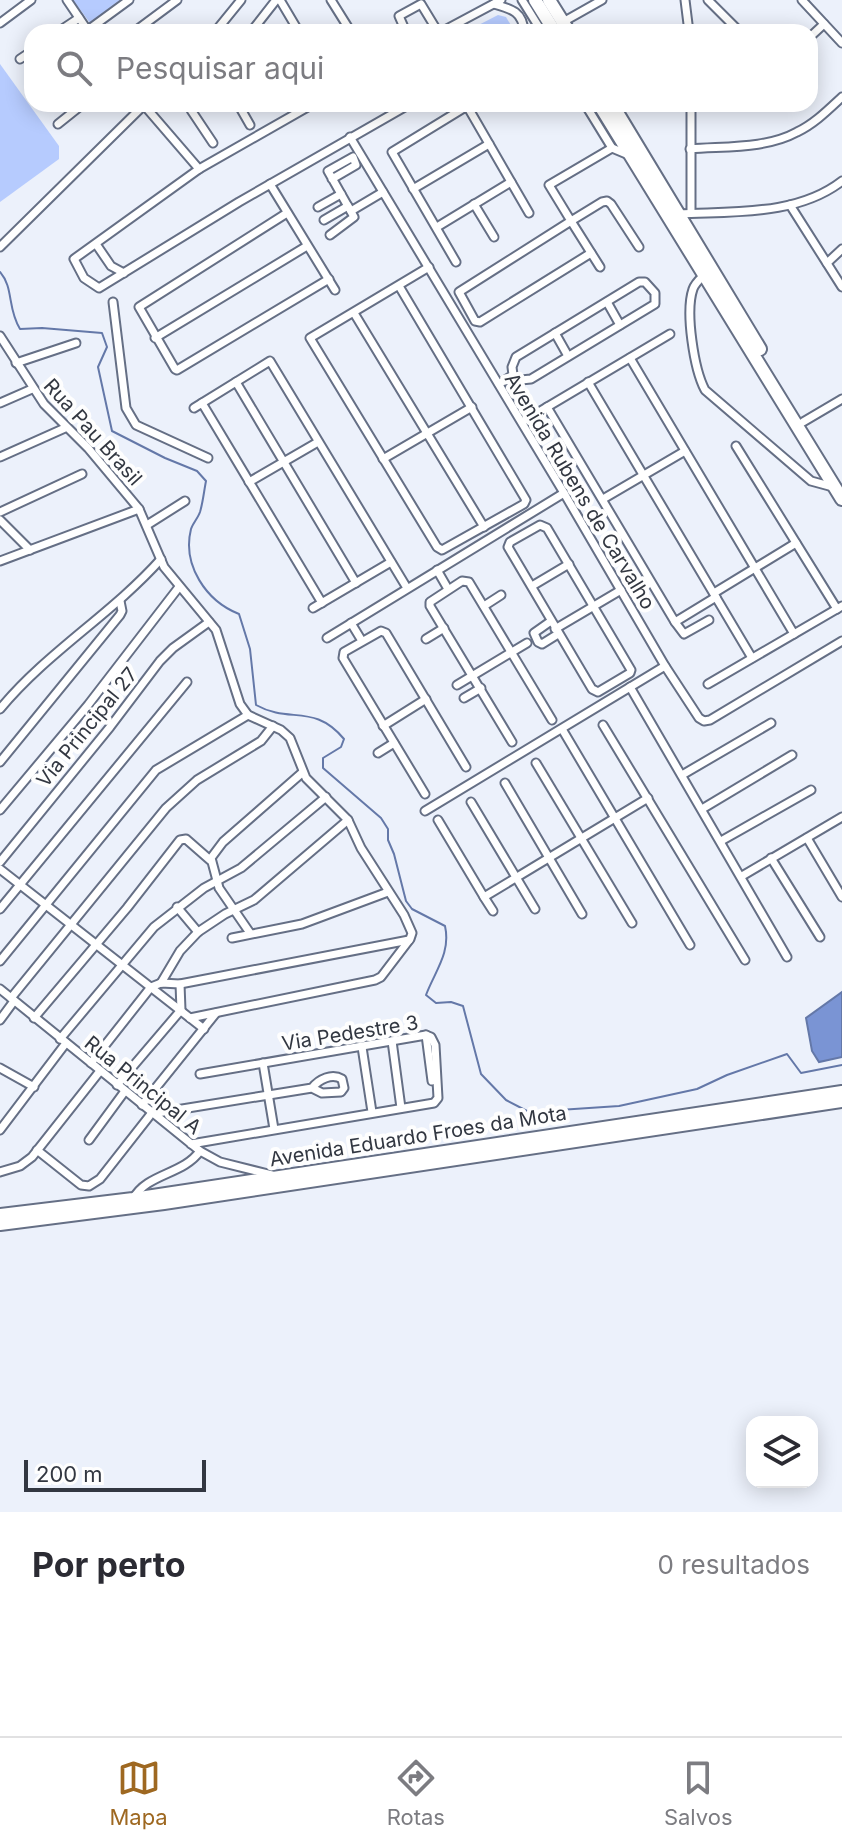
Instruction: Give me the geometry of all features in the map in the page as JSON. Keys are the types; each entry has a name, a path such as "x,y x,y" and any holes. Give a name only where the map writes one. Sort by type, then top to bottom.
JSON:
{"highway":[{"path":"549,0 560,24"},
{"path":"529,3 556,24"},
{"path":"605,112 685,214 840,490"},
{"path":"616,112 635,154 705,274 840,490"},
{"name":"Avenida Eduardo Froes da Mota","path":"0,1215 133,1199 842,1092"},
{"name":"Avenida Eduardo Froes da Mota","path":"0,1224 164,1203 842,1101"}],"street":[{"path":"0,23 31,0"},
{"path":"67,0 83,24"},
{"path":"97,24 129,0"},
{"path":"145,24 177,0"},
{"path":"222,24 241,0"},
{"path":"258,24 278,0 294,24"},
{"path":"331,0 346,24"},
{"path":"569,24 602,0"},
{"path":"685,0 687,24"},
{"path":"708,0 732,24"},
{"path":"802,0 842,43"},
{"path":"455,24 498,2 518,13 523,24"},
{"path":"529,3 538,24"},
{"path":"402,24 399,16 421,4 435,24"},
{"path":"70,24 79,18"},
{"path":"818,30 824,24"},
{"path":"20,59 24,56"},
{"path":"690,149 767,142 788,136 807,127 842,97"},
{"path":"58,124 73,112"},
{"path":"0,247 140,112"},
{"path":"149,112 199,169"},
{"path":"192,112 213,143"},
{"path":"243,112 250,125"},
{"path":"299,112 199,169 74,259 84,278 99,288 257,191 395,112"},
{"path":"455,112 393,149 393,154 456,262"},
{"path":"471,112 529,213"},
{"path":"590,112 612,148 635,154"},
{"path":"691,112 685,214 790,205 825,192 842,181"},
{"name":"Avenida Rubens de Carvalho","path":"350,137 699,718 707,721 842,641"},
{"path":"413,189 489,144"},
{"path":"600,267 549,185 612,148"},
{"path":"330,235 354,219 332,179"},
{"path":"437,227 511,182"},
{"path":"270,184 335,290"},
{"path":"324,220 383,192"},
{"path":"318,207 341,194"},
{"path":"591,253 481,322 475,321 459,290 604,201 609,201 639,247"},
{"path":"474,204 494,237"},
{"path":"790,205 842,287"},
{"path":"287,213 140,305 139,310 155,338 177,370 329,279"},
{"path":"96,244 111,266 124,273"},
{"path":"155,338 307,246"},
{"path":"827,263 842,249"},
{"path":"399,286 526,500 444,550 439,549 310,338 429,267"},
{"path":"705,274 695,284 691,298 693,349 705,390 811,481 840,490"},
{"path":"641,281 647,282 653,290 655,304 531,379 521,380 513,375 516,357 555,333 641,281"},
{"path":"113,302 126,408 131,419 142,429 208,458"},
{"path":"607,302 620,325"},
{"path":"354,313 484,527"},
{"path":"555,333 568,356"},
{"path":"522,422 670,334"},
{"name":"Rua Pau Brasil","path":"0,336 2,347 32,389 65,428 88,448 139,509 161,559 179,587 209,622 223,647 238,697 248,715"},
{"path":"16,363 76,343"},
{"path":"630,358 794,634"},
{"path":"322,603 198,405 270,361 407,588"},
{"path":"499,384 513,375"},
{"path":"236,382 356,583"},
{"path":"588,382 752,658"},
{"path":"0,403 32,389"},
{"path":"803,422 842,399"},
{"path":"383,459 472,407"},
{"path":"547,407 684,634 709,620"},
{"path":"0,457 65,428"},
{"path":"249,482 318,442"},
{"path":"708,684 839,607 736,446"},
{"path":"603,499 685,451"},
{"path":"0,512 82,474"},
{"path":"327,638 564,493"},
{"path":"147,525 185,501"},
{"path":"0,561 139,509"},
{"path":"0,520 30,550"},
{"path":"540,525 544,526 569,564 631,668 630,673 594,691 532,586 509,548 510,542 540,525"},
{"path":"675,622 796,543"},
{"path":"0,709 24,682 120,601 161,559"},
{"path":"313,608 391,562"},
{"path":"532,586 569,564"},
{"path":"437,570 448,589"},
{"path":"512,742 429,605 448,589 467,581 552,720"},
{"path":"0,810 88,705 179,587"},
{"path":"555,628 621,590"},
{"path":"484,606 501,595"},
{"path":"0,762 120,615 120,601"},
{"name":"Via Principal 27","path":"0,862 160,661 209,622"},
{"path":"351,623 362,641"},
{"path":"426,639 444,628"},
{"path":"425,794 342,656 344,652 381,631 386,633 466,767"},
{"path":"457,685 527,643"},
{"path":"425,811 665,666"},
{"path":"0,909 187,682"},
{"path":"630,687 787,957"},
{"path":"464,698 481,688"},
{"path":"383,726 426,699"},
{"path":"0,961 156,770 248,715 273,726 292,741 303,772 348,820 361,848 408,921 412,933 381,977 190,1018"},
{"path":"682,775 771,723"},
{"path":"603,725 745,960"},
{"path":"0,1020 13,999 166,808 197,780 261,741 273,726"},
{"path":"562,729 690,945"},
{"path":"378,753 394,743"},
{"path":"702,809 792,755"},
{"path":"536,763 632,923"},
{"path":"210,860 223,842 303,772"},
{"path":"505,783 582,914"},
{"path":"721,841 811,790"},
{"path":"0,1130 121,964 154,927 204,888 241,868 326,797"},
{"path":"484,897 648,798"},
{"path":"471,802 535,909"},
{"path":"161,983 180,951 198,932 263,893 348,820"},
{"path":"438,820 493,911"},
{"path":"742,876 841,820"},
{"path":"807,838 842,897"},
{"path":"34,1018 180,840 186,839 210,860 219,888 250,933"},
{"path":"771,858 820,937"},
{"path":"0,869 204,1029"},
{"path":"232,938 302,924 388,892"},
{"path":"177,907 198,932"},
{"path":"91,1063 151,987 161,983 180,984 409,940"},
{"path":"117,1085 181,1010 180,984"},
{"name":"Rua Principal A","path":"0,989 200,1151 220,1162 282,1177"},
{"path":"142,1105 216,1013"},
{"name":"Via Pedestre 3","path":"191,1144 435,1102 438,1098 435,1045 426,1035 200,1074"},
{"path":"392,1041 401,1108"},
{"path":"362,1047 372,1112"},
{"path":"263,1063 274,1129"},
{"path":"0,1068 34,1087"},
{"path":"0,1172 24,1164 100,1071"},
{"path":"37,1150 84,1186 97,1182 151,1114 312,1088 322,1093 339,1093 343,1090 343,1083 340,1077 333,1077 318,1081 312,1088"},
{"path":"89,1140 125,1091"},
{"path":"133,1199 140,1187 186,1165 200,1151"}],"shaded area":[{"path":"73,0 123,0 90,23"},
{"path":"498,15 506,17 510,24 481,24"},
{"path":"0,64 24,97 24,112 35,112 59,146 59,159 0,202"},
{"path":"842,992 842,1057 819,1062 812,1051 806,1018"}],"waterway":[{"path":"0,272 20,329 102,333 107,347 98,367 112,431 197,471 206,481 200,512 191,529 190,556 207,591 239,614 250,649 256,705 280,713 312,717 333,728 344,739 341,747 323,758 323,768 381,818 388,829 388,840 406,901 412,909 445,926 444,953 426,995 436,1003 451,1002 463,1006 481,1074 506,1100 529,1112 619,1106 697,1089 787,1054 801,1073 842,1065"}]}
